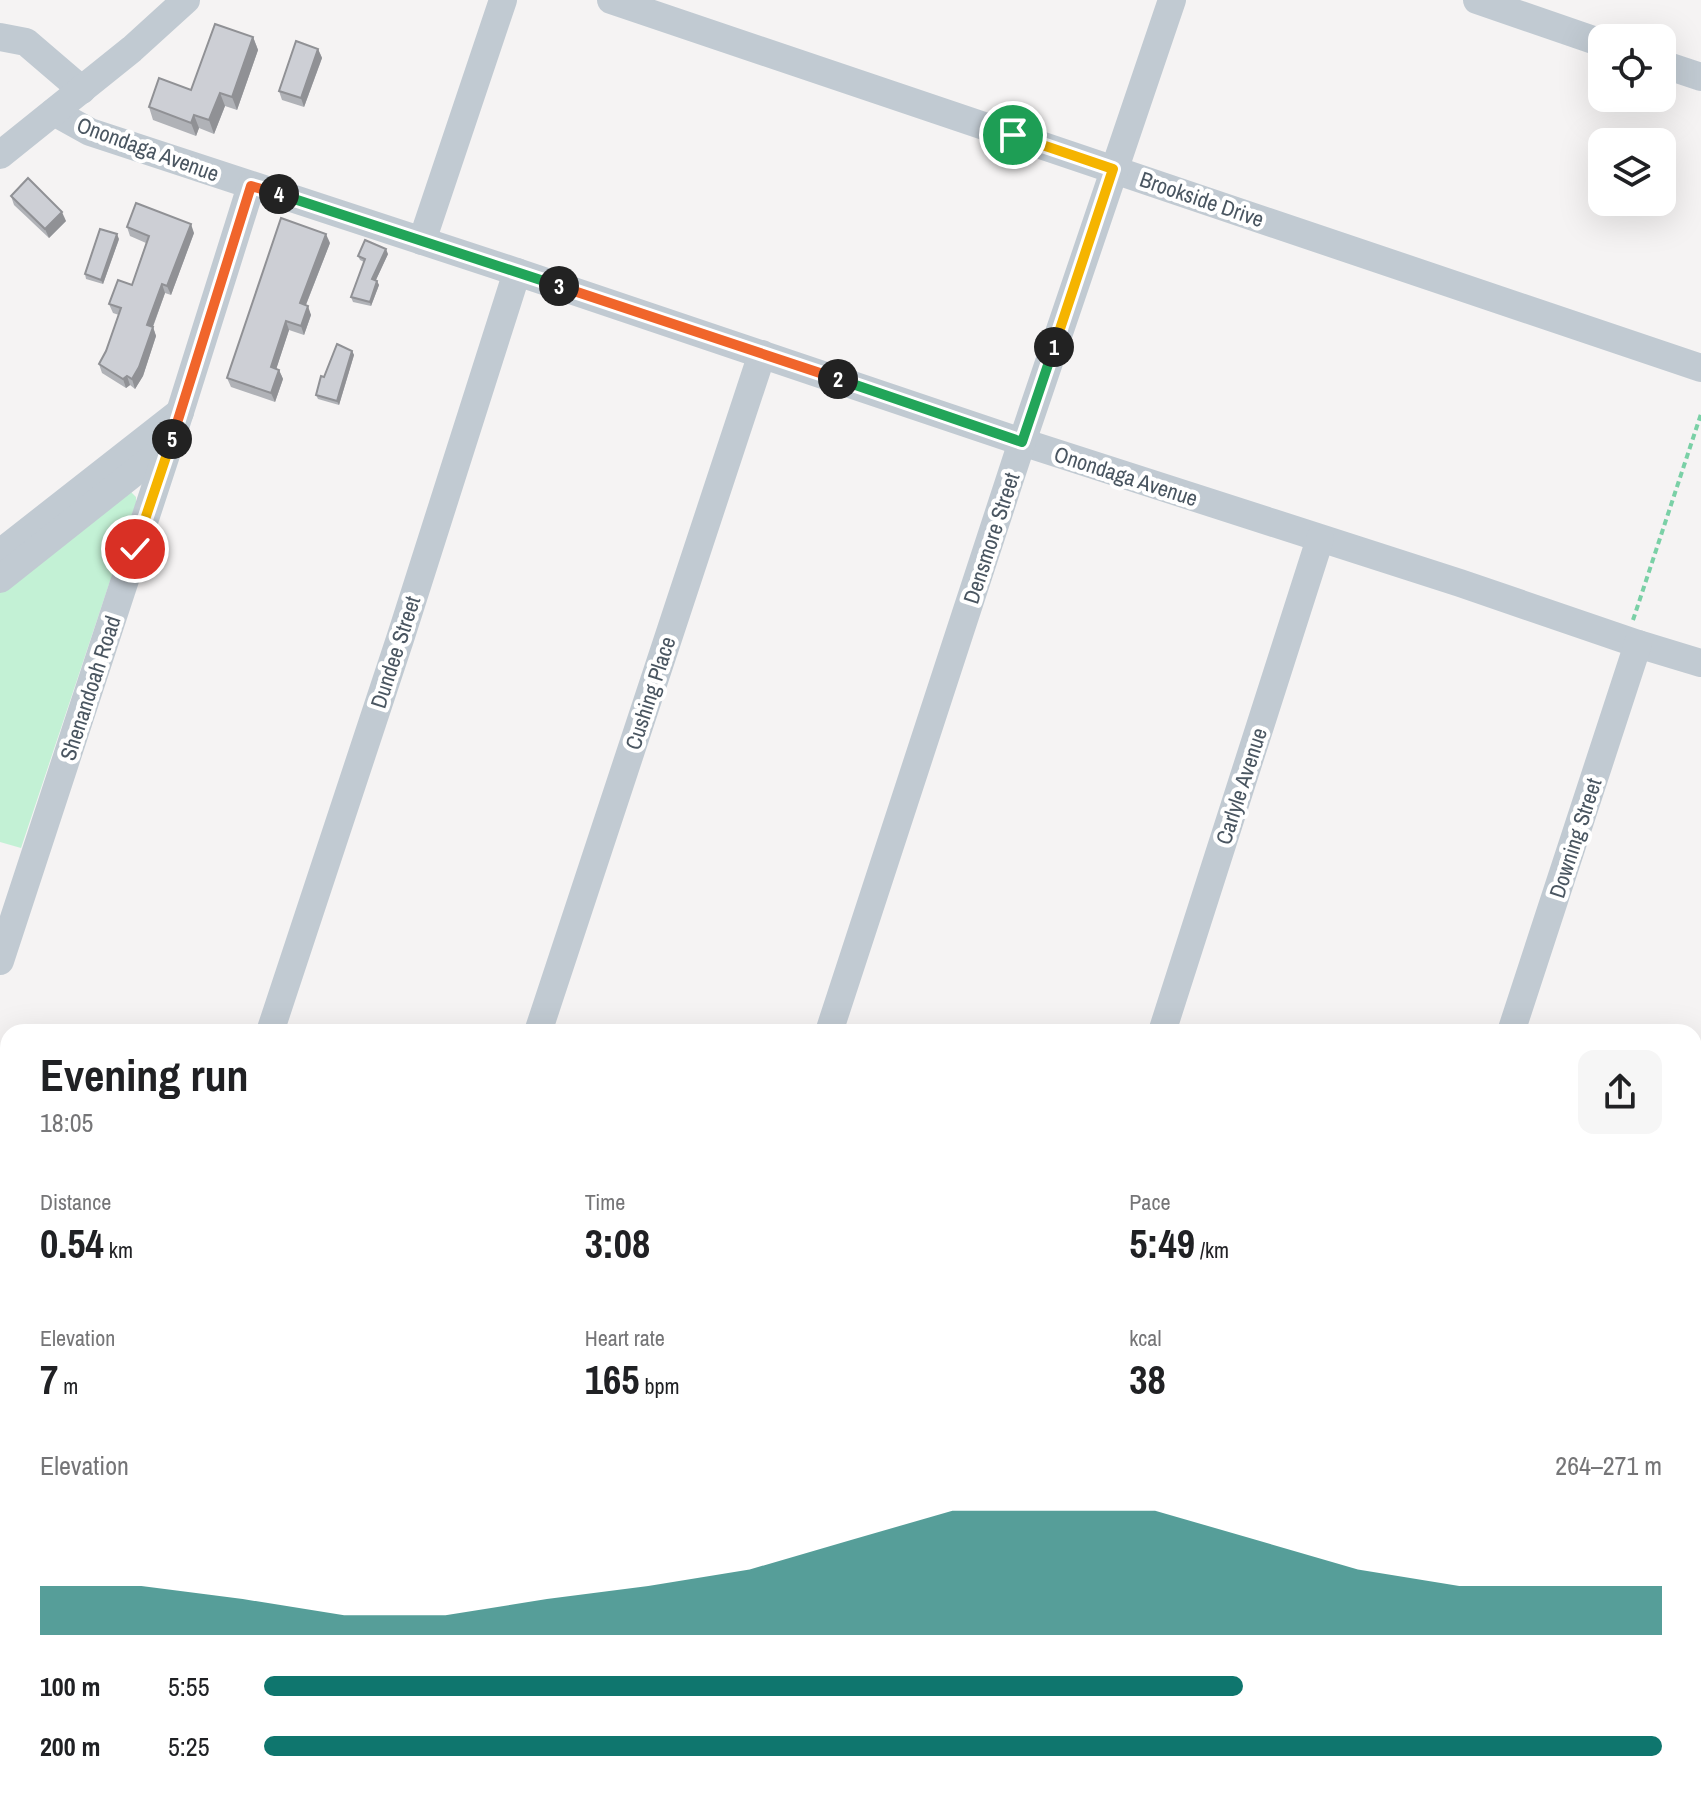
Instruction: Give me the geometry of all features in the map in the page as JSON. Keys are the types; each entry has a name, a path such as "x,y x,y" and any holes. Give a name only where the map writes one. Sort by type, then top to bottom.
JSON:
{"street":[{"path":"0,155 70,100 186,0"},
{"path":"422,241 503,0"},
{"name":"Brookside Drive","path":"611,0 1701,368"},
{"name":"Densmore Street","path":"832,1024 1022,442 1172,0"},
{"path":"1477,0 1588,38"},
{"name":"Onondaga Avenue","path":"6,39 70,100 90,132 1022,442 1701,663"},
{"path":"1676,69 1701,77"},
{"name":"Shenandoah Road","path":"0,961 251,186"},
{"name":"Dundee Street","path":"273,1024 517,272"},
{"name":"Cushing Place","path":"541,1024 762,354"},
{"path":"0,553 180,412"},
{"path":"0,579 169,445"},
{"name":"Carlyle Avenue","path":"1165,1024 1320,539"},
{"name":"Downing Street","path":"1514,1024 1638,644"}],"path":[{"path":"1638,644 1631,627 1701,414"}],"green space":[{"path":"131,492 136,497 136,503 21,848 0,842 0,591"}],"building":[{"path":"215,24 253,37 232,97 220,93 209,120 194,115 191,123 149,107 159,78 191,90"},
{"path":"296,41 318,49 301,98 279,91"},
{"path":"28,178 62,212 45,229 11,196"},
{"path":"136,203 191,224 167,286 162,284 147,325 153,327 139,367 132,379 127,376 123,379 99,364 121,308 109,304 118,280 132,285 149,236 127,227"},
{"path":"281,218 326,234 300,303 308,306 301,326 286,321 271,367 279,370 271,393 227,378"},
{"path":"100,229 117,234 101,280 85,274"},
{"path":"365,240 386,249 372,279 377,281 370,302 351,297 365,259 358,256"},
{"path":"337,344 352,351 337,401 316,395 321,376 324,377"}],"route":[{"path":"135,549 251,186 1022,442 1113,169 1013,135"}]}
